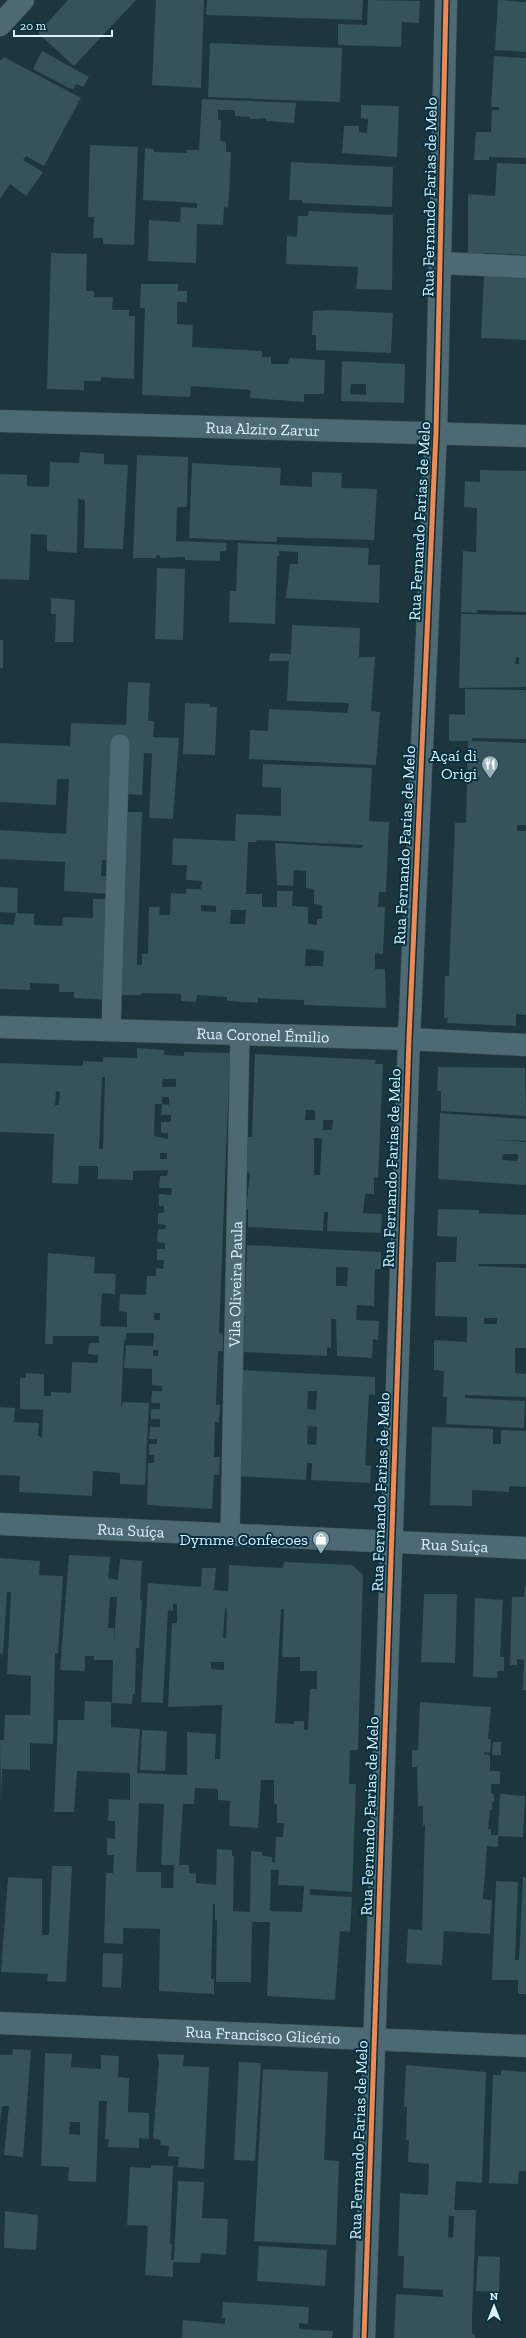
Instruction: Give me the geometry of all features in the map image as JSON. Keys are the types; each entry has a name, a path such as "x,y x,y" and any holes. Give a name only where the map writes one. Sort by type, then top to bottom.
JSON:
{"street":[{"path":"0,25 23,0"},
{"name":"Rua Fernando Farias de Melo","path":"364,2338 409,1039 436,432 446,0"},
{"path":"441,263 526,267"},
{"name":"Rua Alziro Zarur","path":"0,421 436,432 526,436"},
{"name":"Rua Coronel Émilio","path":"0,1027 240,1033 526,1045"},
{"name":"Rua Suíça","path":"0,1524 526,1548"},
{"name":"Rua Francisco Glicério","path":"0,2023 526,2046"}],"lane":[{"path":"111,1030 120,744"},
{"name":"Vila Oliveira Paula","path":"230,1535 240,1033"}],"building":[{"path":"68,0 136,0 74,66 38,33"},
{"path":"156,0 204,0 201,88 152,85"},
{"path":"207,0 363,0 362,20 206,15"},
{"path":"368,0 420,1 419,23 402,22 401,47 338,45 338,24 367,25"},
{"path":"498,0 526,2 526,52 495,50"},
{"path":"210,43 342,48 340,102 208,97"},
{"path":"42,51 89,77 83,87 76,84 73,89 69,88 33,69"},
{"path":"494,56 526,58 526,158 489,157 489,160 474,160 476,132 491,132 492,110 499,110 499,107 491,107"},
{"path":"4,57 81,98 44,166 26,156 23,160 43,172 26,196 10,184 0,199 0,61"},
{"path":"202,99 296,103 294,123 266,121 266,118 250,119 250,117 235,116 235,110 218,110 218,120 221,120 220,141 226,142 226,152 231,152 228,208 224,207 223,225 197,224 196,263 148,261 149,220 180,222 181,207 197,208 197,203 143,200 145,148 154,149 154,152 187,153 187,150 199,150"},
{"path":"361,105 399,106 397,157 342,153 344,126 359,126 359,132 367,133 368,119 361,118"},
{"path":"90,145 138,147 134,245 103,244 103,238 93,238 94,217 88,217"},
{"path":"291,162 393,167 392,207 302,203 302,200 289,200"},
{"path":"497,163 526,164 526,255 485,253 485,259 468,258 468,194 495,196"},
{"path":"309,211 393,215 392,290 356,289 358,267 286,264 287,236 297,237 298,216 308,216"},
{"path":"51,253 87,254 86,291 94,291 94,297 113,297 112,310 129,310 129,316 135,316 134,379 101,377 101,381 84,381 84,390 47,389"},
{"path":"484,276 526,277 526,340 481,338"},
{"path":"141,284 178,284 178,291 187,291 187,302 177,302 177,324 193,325 192,347 262,351 262,357 271,357 271,364 288,364 289,358 325,360 324,394 304,394 304,402 250,398 251,390 191,386 190,397 142,395 145,308 140,308"},
{"path":"328,310 393,313 391,353 316,350 316,335 312,335 313,311"},
{"path":"342,361 405,364 404,403 341,401","holes":["351,384 366,384 366,395 350,394"]},
{"path":"80,452 104,454 104,464 128,465 123,549 84,548 85,500 78,499 77,553 47,551 47,535 31,534 29,580 0,579 0,474 27,475 27,486 49,487 50,462 79,463"},
{"path":"137,455 188,457 187,507 177,507 176,541 227,543 226,551 220,551 220,561 185,560 185,557 160,558 160,556 156,555 156,558 133,558"},
{"path":"192,463 281,468 280,485 312,487 312,472 342,473 341,488 377,489 374,540 277,537 277,542 189,538"},
{"path":"480,470 526,471 526,612 477,610 477,613 461,612 463,551 476,552 477,508 464,507 465,481 480,482"},
{"path":"238,543 369,548 368,565 380,565 379,603 286,598 290,564 298,564 298,552 279,551 279,556 277,556 275,624 229,622 230,591 236,591"},
{"path":"157,568 185,569 183,640 155,639"},
{"path":"51,598 75,600 73,642 55,642 56,614 51,614"},
{"path":"461,614 526,615 526,687 459,688","holes":["516,657 519,657 519,664 515,664"]},
{"path":"292,625 360,628 359,657 375,657 371,711 380,712 376,765 249,759 250,730 268,731 269,709 347,713 348,710 349,703 287,701 289,661 269,661 270,653 291,654"},
{"path":"0,640 3,640 3,668 0,668"},
{"path":"128,682 150,683 148,721 154,721 153,737 179,738 173,819 149,818 152,753 144,753 142,795 123,794 113,860 102,860 101,876 112,877 111,894 64,891 65,862 0,859 0,830 66,834 69,779 57,779 56,805 0,802 0,743 70,746 71,723 126,725"},
{"path":"465,689 526,690 526,739 472,738 472,741 526,743 526,825 517,825 517,831 526,831 526,1015 516,1014 516,1026 447,1023 448,1018 444,1018 445,976 449,976 455,823 466,823 468,744 468,741 449,741 449,714 465,715"},
{"path":"185,703 210,704 210,707 217,707 215,755 183,754"},
{"path":"263,764 372,768 369,821 389,822 386,892 379,892 378,907 385,907 383,954 375,953 375,969 385,969 386,1008 304,1005 304,1000 258,998 258,1003 227,1001 227,997 197,995 196,1002 181,1001 181,994 141,993 141,995 116,995 123,812 142,812 137,965 142,965 142,954 148,954 149,907 160,907 159,915 170,915 171,893 186,894 186,889 201,889 202,881 186,880 187,865 172,865 173,838 235,841 236,814 281,816 281,788 262,787","holes":["257,840 363,845 362,848 275,843 277,885 293,886 294,870 306,871 306,888 314,889 314,904 322,905 322,919 317,919 317,925 308,924 308,907 292,906 293,891 277,891 277,907 262,907 262,894 246,894 248,842 256,842","201,905 216,906 216,912 201,911","231,910 246,910 245,924 230,924","306,949 324,951 323,966 305,966"]},
{"path":"0,887 18,888 17,913 34,914 34,925 62,926 63,917 93,918 93,899 111,899 107,1000 74,998 74,992 59,992 59,984 30,983 30,990 0,989 0,924 14,925 16,913 0,912"},
{"path":"137,1048 164,1050 164,1055 184,1056 184,1052 230,1053 219,1333 223,1334 223,1351 218,1351 216,1405 220,1405 219,1422 215,1422 214,1457 220,1457 219,1475 214,1475 212,1509 147,1505 148,1463 154,1463 154,1455 149,1455 149,1444 157,1444 157,1439 149,1439 150,1427 160,1427 160,1419 151,1419 151,1409 160,1409 160,1403 151,1403 152,1391 162,1391 162,1386 152,1385 152,1369 124,1368 126,1345 153,1346 154,1333 126,1333 126,1340 124,1340 121,1409 123,1402 149,1403 145,1485 120,1484 120,1473 93,1471 92,1496 19,1492 20,1476 0,1475 0,1407 15,1408 14,1422 39,1423 38,1436 42,1437 43,1410 20,1409 20,1378 26,1378 26,1373 44,1374 44,1396 51,1396 51,1392 71,1393 72,1362 98,1363 98,1355 88,1354 89,1343 99,1343 99,1336 53,1336 53,1344 45,1344 48,1253 95,1257 94,1273 116,1274 115,1294 102,1293 100,1326 127,1327 127,1312 119,1311 120,1294 146,1295 147,1276 156,1276 156,1268 163,1269 164,1260 157,1260 157,1249 165,1249 165,1243 157,1242 158,1229 165,1229 166,1225 158,1224 158,1213 164,1213 164,1206 159,1206 159,1194 171,1195 172,1188 159,1188 160,1176 167,1176 168,1170 133,1171 133,1180 98,1179 98,1166 79,1166 78,1184 52,1183 54,1134 0,1132 0,1063 83,1066 83,1061 103,1062 103,1057 137,1058","holes":["102,1077 105,1077 103,1149 99,1149","163,1079 176,1079 176,1087 162,1087","56,1091 60,1092 59,1105 55,1105","162,1097 169,1097 169,1105 162,1104","155,1104 162,1104 161,1115 171,1115 171,1122 161,1122 161,1133 168,1133 168,1139 154,1136","160,1153 167,1153 167,1159 160,1159","154,1313 160,1313 160,1320 154,1320","153,1350 158,1350 158,1356 153,1356"]},
{"path":"255,1054 376,1060 375,1064 383,1064 378,1178 374,1177 374,1194 365,1194 363,1213 382,1214 381,1233 327,1231 328,1212 324,1212 323,1231 248,1227 248,1209 246,1209 250,1173 246,1172 248,1137 252,1137","holes":["306,1110 315,1110 315,1120 305,1120","323,1120 333,1120 332,1130 323,1130","314,1138 322,1139 320,1175 314,1175"]},
{"path":"438,1067 525,1068 526,1116 441,1111 441,1091 437,1091"},
{"path":"440,1113 526,1119 526,1141 487,1139 526,1142 526,1185 438,1179","holes":["503,1154 518,1154 518,1161 502,1160"]},
{"path":"438,1209 479,1210 479,1215 481,1213 526,1215 526,1264 478,1264 478,1266 526,1268 526,1348 515,1348 515,1373 526,1374 526,1397 465,1395 465,1398 525,1401 524,1428 446,1424 447,1397 443,1397 444,1371 434,1370 434,1340 467,1342 467,1317 435,1316 436,1262 456,1262 457,1237 437,1236","holes":["484,1318 497,1318 497,1324 484,1324"]},
{"path":"247,1245 381,1252 381,1269 375,1269 374,1306 357,1305 356,1320 379,1321 378,1340 373,1339 372,1358 337,1356 336,1319 331,1319 331,1348 327,1347 327,1356 243,1352 245,1316 241,1316 242,1299 245,1299","holes":["336,1267 348,1267 347,1286 336,1286"]},
{"path":"242,1370 375,1377 375,1395 369,1394 365,1465 371,1466 370,1483 311,1480 312,1463 307,1463 306,1480 237,1476","holes":["308,1391 317,1391 316,1410 307,1409","308,1426 317,1427 316,1445 307,1444"]},
{"path":"432,1427 493,1429 493,1444 501,1444 501,1430 526,1431 526,1487 509,1486 509,1492 472,1490 472,1506 430,1505"},
{"path":"69,1555 110,1557 108,1578 118,1580 120,1559 142,1561 140,1600 142,1600 139,1648 136,1648 135,1694 133,1694 132,1704 111,1703 111,1727 140,1729 137,1773 187,1775 187,1732 216,1734 215,1759 220,1759 222,1705 168,1707 172,1623 177,1623 177,1604 173,1604 173,1611 168,1610 163,1703 141,1702 148,1583 201,1587 202,1568 216,1568 214,1590 228,1591 229,1565 283,1568 284,1562 352,1565 363,1575 358,1750 350,1750 349,1784 356,1784 352,1892 310,1889 310,1895 352,1897 350,1932 340,1931 335,2000 267,1996 270,1922 252,1922 251,1982 216,1982 217,1920 215,1920 215,1904 213,1904 211,1979 214,1979 214,1994 159,1991 160,1929 123,1928 123,1944 104,1943 106,1873 113,1873 114,1855 107,1855 107,1838 115,1839 115,1821 108,1821 109,1799 130,1800 130,1773 77,1771 74,1812 54,1812 58,1720 84,1720 85,1701 112,1702 113,1660 94,1660 94,1656 85,1656 85,1671 60,1670","holes":["110,1597 117,1597 114,1643 114,1628 108,1628","225,1608 227,1609 226,1638 223,1638","281,1609 284,1609 282,1657 300,1657 300,1671 317,1671 317,1689 310,1689 308,1730 304,1730 304,1721 294,1721 294,1724 275,1723","211,1662 224,1662 224,1670 211,1669","261,1780 274,1780 274,1804 277,1804 277,1823 284,1823 283,1837 276,1837 275,1862 272,1862 272,1857 262,1856 262,1852 251,1851 250,1912 233,1911 234,1856 232,1856 232,1850 217,1849 216,1885 196,1883 196,1874 189,1873 189,1865 179,1865 183,1804 194,1804 195,1788 218,1789 218,1800 230,1801 229,1826 258,1828","139,1803 164,1804 161,1865 174,1865 173,1888 161,1888 161,1872 136,1872","271,1870 279,1870 278,1885 304,1886 302,1912 270,1911"]},
{"path":"0,1558 40,1561 39,1575 63,1576 58,1653 55,1653 53,1744 30,1743 30,1770 2,1769 1,1802 0,1740 4,1740 5,1715 30,1715 31,1676 7,1674 11,1592 7,1592 3,1654 0,1653"},
{"path":"525,1586 526,1690 523,1690 524,1660 517,1659 517,1665 510,1665 512,1597 524,1597"},
{"path":"424,1594 457,1594 455,1663 421,1662"},
{"path":"475,1598 503,1600 500,1657 504,1657 504,1671 497,1671 497,1678 473,1677"},
{"path":"420,1702 491,1707 488,1739 491,1739 490,1753 484,1752 484,1754 490,1755 490,1771 500,1771 500,1784 491,1784 491,1794 494,1794 494,1802 492,1802 492,1810 490,1810 488,1829 491,1829 491,1835 498,1835 500,1794 525,1796 523,1837 498,1836 498,1847 487,1846 483,1899 492,1900 490,1934 444,1931 442,1965 406,1963 408,1929 422,1930 425,1825 423,1825 423,1806 418,1806 417,1767 412,1767 412,1750 418,1750"},
{"path":"142,1730 167,1731 165,1771 140,1770"},
{"path":"493,1742 501,1742 501,1755 492,1755"},
{"path":"52,1866 72,1866 66,1982 47,1981 48,1974 1,1972 8,1877 42,1879 42,1935 49,1935"},
{"path":"523,1877 526,1878 526,1994 518,1994 518,1980 492,1980 496,1881 518,1882 515,1960 519,1960"},
{"path":"103,1953 123,1954 121,1988 102,1987"},
{"path":"13,2049 31,2050 23,2157 4,2155 9,2106 2,2106 0,2123 0,2055 12,2055"},
{"path":"45,2053 72,2054 71,2067 101,2069 101,2055 119,2056 118,2077 129,2078 128,2112 149,2113 149,2139 139,2138 139,2148 108,2147 109,2139 105,2139 107,2101 99,2101 96,2182 68,2181 69,2167 41,2166","holes":["70,2122 80,2122 80,2135 69,2134"]},
{"path":"157,2054 184,2055 183,2066 209,2067 204,2169 178,2167 179,2157 168,2156 169,2146 160,2145 161,2140 153,2139 159,2061"},
{"path":"239,2062 261,2063 255,2161 234,2160"},
{"path":"406,2065 486,2072 482,2183 456,2181 454,2210 476,2210 472,2318 472,2334 475,2334 475,2338 394,2338 396,2294 443,2297 443,2290 403,2288 404,2256 398,2256 400,2193 428,2195 429,2164 408,2162 409,2140 406,2140 407,2107 404,2107","holes":["449,2216 454,2216 453,2238 448,2237"]},
{"path":"263,2069 328,2072 324,2160 339,2161 336,2245 254,2241"},
{"path":"501,2070 526,2072 526,2171 519,2171 518,2184 489,2183 493,2075 501,2075"},
{"path":"151,2165 173,2166 170,2244 172,2244 171,2260 174,2260 178,2181 204,2182 202,2218 228,2219 226,2255 201,2253 200,2263 173,2262 173,2277 145,2275 148,2226 127,2225 130,2167 151,2168"},
{"path":"5,2211 38,2215 36,2250 4,2248"},
{"path":"259,2246 327,2250 325,2286 257,2281"},
{"path":"478,2256 500,2257 499,2292 476,2291"},
{"path":"223,2302 309,2307 308,2324 299,2323 299,2329 333,2331 332,2338 182,2338 183,2320 225,2324 225,2318 222,2318"}],"cycle path":[{"path":"364,2338 409,1039 436,432 446,0"}],"place":[{"name":"Açaí di Origi","path":"490,779"},
{"name":"Dymme Confecoes","path":"321,1554"}]}
